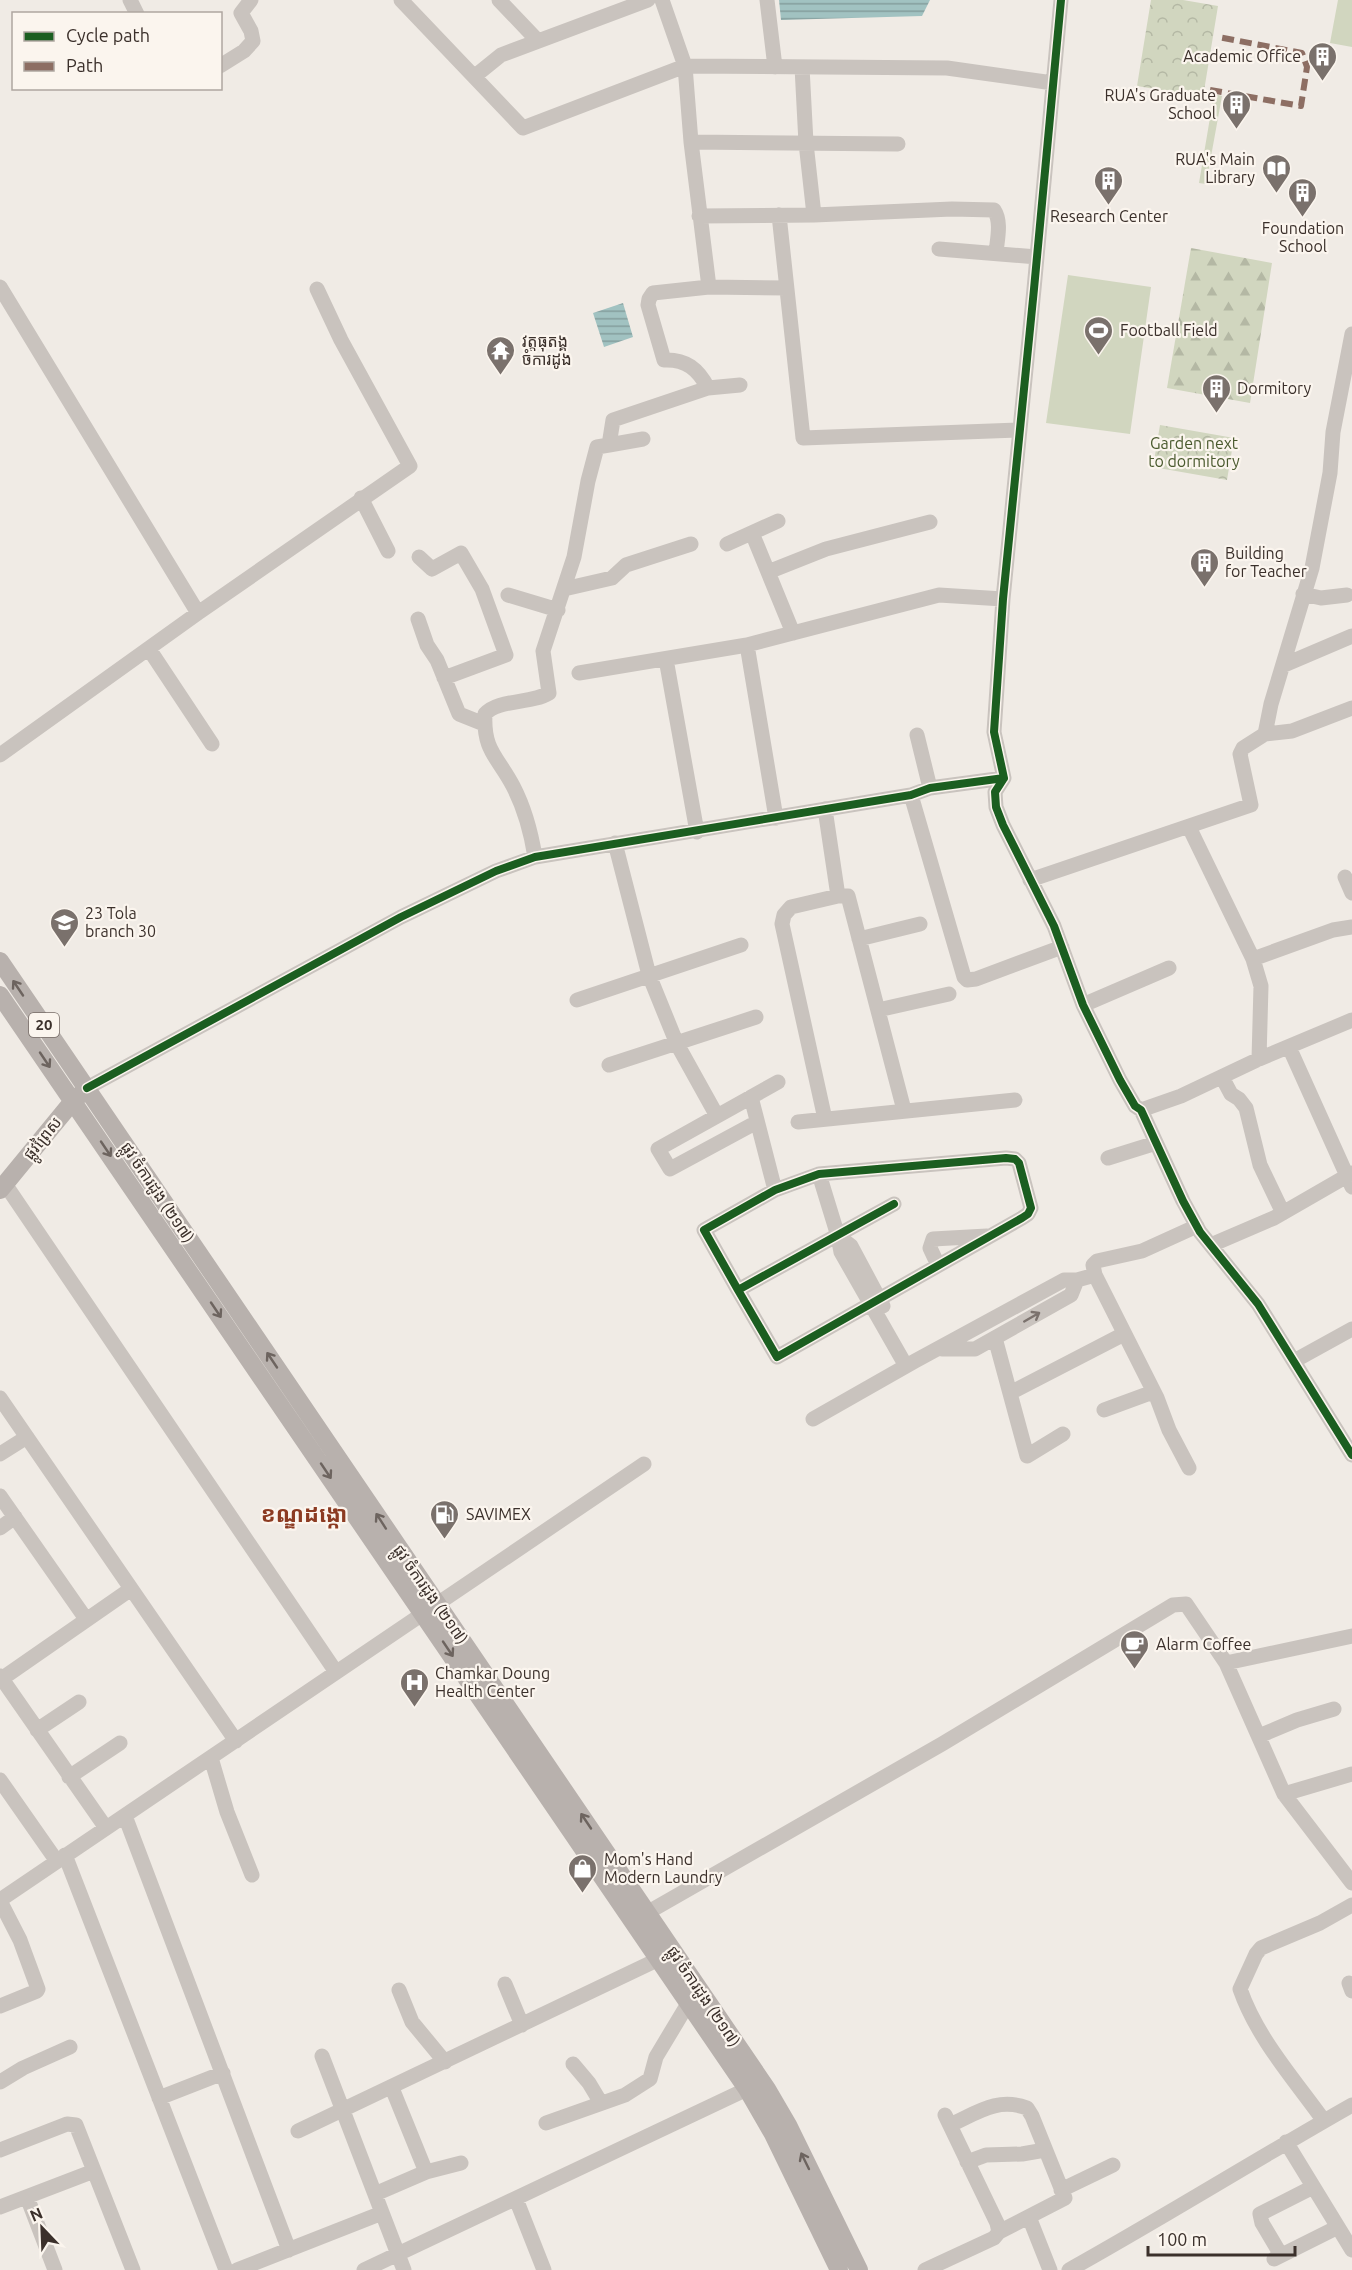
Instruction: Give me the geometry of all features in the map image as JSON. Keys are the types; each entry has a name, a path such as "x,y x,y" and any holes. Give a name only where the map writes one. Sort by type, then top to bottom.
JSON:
{"main road":[{"name":"ផ្លូវ ចំការដូង (២១៧)","path":"0,961 87,1088 431,1608 641,1916 767,2090 788,2125 839,2270"},
{"name":"ផ្លូវ ចំការដូង (២១៧)","path":"0,994 431,1608"},
{"name":"ផ្លូវព្រៃស","path":"2,1187 73,1101 87,1088"},
{"name":"ផ្លូវ ចំការដូង (២១៧)","path":"641,1916 659,1959 747,2089 859,2270"}],"street":[{"path":"222,65 244,51 253,41 246,6 229,0"},
{"path":"401,0 523,128 685,66 947,68 1053,83"},
{"path":"499,0 538,41"},
{"path":"475,76 501,55 538,41 615,5 648,0"},
{"path":"662,0 685,66 699,216 709,287"},
{"path":"767,0 775,67"},
{"path":"1061,0 1003,598 994,732 1004,778 995,792 996,807 1062,947 1083,1005 1120,1080 1136,1106 1141,1110 1197,1227 1258,1304 1352,1455"},
{"path":"802,67 806,143 814,215"},
{"path":"691,142 898,144"},
{"path":"699,216 814,215 952,209 994,210 998,216 999,228 996,254"},
{"path":"779,215 803,438 1020,430"},
{"path":"939,249 1037,257"},
{"path":"0,286 198,613"},
{"path":"708,388 701,375 691,366 682,361 664,360 648,305 649,299 654,294 709,287 787,288"},
{"path":"0,755 361,498 410,466 341,340 317,289"},
{"path":"1265,734 1271,704 1312,568 1326,496 1333,432 1349,365 1352,334"},
{"path":"609,445 612,420 708,388 740,385"},
{"path":"535,857 523,807 512,784 490,752 484,724 485,714 488,710 542,697 549,693 543,651 574,557 588,481 597,447 642,439"},
{"path":"361,498 388,551"},
{"path":"727,544 778,522"},
{"path":"768,572 826,549 930,522"},
{"path":"752,533 793,633"},
{"path":"564,589 612,578 626,565 691,543"},
{"path":"419,557 432,569 461,553 482,589 506,654 444,678"},
{"path":"1303,594 1321,598 1347,595"},
{"path":"508,595 558,610"},
{"path":"579,673 747,645 939,595 1003,598"},
{"path":"418,619 459,714 484,724"},
{"path":"1284,666 1352,636"},
{"path":"747,645 776,818"},
{"path":"149,649 212,744"},
{"path":"666,659 697,832"},
{"path":"1030,880 1251,805 1240,754 1243,748 1265,734 1292,731 1352,708"},
{"path":"917,735 930,788"},
{"path":"87,1088 401,917 496,871 535,857 911,795 930,788 1004,778"},
{"path":"911,795 964,977 967,980 976,979 1062,947"},
{"path":"825,809 838,897"},
{"path":"1189,827 1253,959 1261,986 1259,1059"},
{"path":"615,843 649,975 676,1044 717,1116"},
{"path":"1345,877 1352,893"},
{"path":"825,1119 782,924 784,915 791,907 838,897 848,896 904,1110"},
{"path":"859,939 920,924"},
{"path":"1253,959 1333,930 1352,927"},
{"path":"577,1000 741,945"},
{"path":"1083,1005 1169,969"},
{"path":"878,1010 949,994"},
{"path":"609,1065 756,1017"},
{"path":"1141,1110 1181,1096 1259,1059 1352,1020"},
{"path":"1212,1245 1350,1179 1289,1047"},
{"path":"1222,1077 1230,1094 1239,1099 1246,1108 1260,1165 1283,1213"},
{"path":"757,1122 670,1169 658,1149 778,1082"},
{"path":"751,1097 775,1190"},
{"path":"798,1122 1016,1100"},
{"path":"1108,1158 1156,1143"},
{"path":"1015,1159 1020,1164 1031,1209 1027,1215 777,1357 704,1230 775,1190 819,1174 923,1164 1015,1159"},
{"path":"819,1174 841,1252 911,1363"},
{"path":"2,1187 336,1672"},
{"path":"738,1290 894,1204"},
{"path":"1189,1468 1095,1275 1093,1265 1142,1251 1197,1227"},
{"path":"938,1265 930,1248 933,1239 990,1236"},
{"path":"813,1419 1064,1280 1077,1281 1095,1275"},
{"path":"940,1349 975,1349 1071,1294 1077,1281"},
{"path":"1294,1361 1352,1329"},
{"path":"1010,1393 1124,1334"},
{"path":"995,1338 1027,1456 1063,1434"},
{"path":"1104,1410 1153,1392"},
{"path":"0,1398 236,1741"},
{"path":"0,1454 27,1437"},
{"path":"0,2006 37,1991 38,1988 1,1896 125,1816 644,1464"},
{"path":"0,1496 86,1619"},
{"path":"0,1528 15,1517"},
{"path":"106,1828 1,1678 131,1589"},
{"path":"641,1916 942,1744 1173,1605 1186,1604 1226,1663 1284,1794 1352,1883"},
{"path":"1226,1663 1352,1636"},
{"path":"37,1730 79,1702"},
{"path":"1259,1736 1297,1720 1334,1709"},
{"path":"69,1777 120,1743"},
{"path":"211,1758 227,1812 252,1875"},
{"path":"1284,1794 1352,1774"},
{"path":"0,1779 60,1858 159,2098 226,2270"},
{"path":"125,1816 289,2250"},
{"path":"1324,2121 1262,2034 1245,2005 1240,1989 1261,1948 1320,1923 1352,1905"},
{"path":"298,2131 659,1959"},
{"path":"505,1984 522,2025"},
{"path":"399,1990 412,2022 445,2062"},
{"path":"546,2123 625,2095 650,2079 656,2057 689,2002"},
{"path":"0,2082 70,2046"},
{"path":"322,2056 404,2270"},
{"path":"573,2064 602,2103"},
{"path":"159,2098 223,2073"},
{"path":"392,2088 426,2172"},
{"path":"364,2270 747,2089"},
{"path":"925,2270 994,2238 999,2232 1065,2198 1032,2116 1027,2108 1018,2105 999,2104 947,2120 997,2223 999,2232"},
{"path":"1069,2270 1352,2105"},
{"path":"0,2150 72,2123 76,2125 133,2270"},
{"path":"1286,2142 1352,2250"},
{"path":"967,2162 986,2155 1022,2154 1045,2150"},
{"path":"375,2194 426,2172 461,2163"},
{"path":"1061,2190 1113,2165"},
{"path":"0,2207 94,2171"},
{"path":"1313,2187 1260,2214 1277,2258 1338,2227"},
{"path":"27,2196 55,2270"},
{"path":"516,2199 544,2270"},
{"path":"237,2270 382,2213"},
{"path":"1029,2217 1050,2270"}],"green space":[{"path":"1151,0 1183,0 1218,6 1203,97 1137,86"},
{"path":"1338,0 1352,0 1352,47 1330,43"},
{"path":"1214,94 1222,96 1206,184 1199,183"},
{"path":"1191,248 1272,263 1250,403 1167,388"},
{"name":"Football Field","path":"1068,275 1151,287 1130,434 1046,423"},
{"name":"Garden next to dormitory","path":"1160,425 1234,438 1227,480 1153,467"}],"water":[{"path":"779,0 930,0 922,16 781,20"},
{"path":"623,303 633,337 604,347 593,313"}],"marked path":[{"path":"1210,90 1301,106 1307,67 1302,53 1218,37"}],"cycle path":[{"path":"1061,0 1003,599 994,732 1004,778 995,792 996,807 1054,926 1083,1005 1120,1080 1135,1106 1141,1110 1183,1201 1200,1232 1258,1304 1352,1455"},
{"path":"87,1088 401,917 496,871 535,857 911,795 930,788 1004,778"},
{"path":"738,1290 777,1357 1022,1218 1031,1208 1019,1163 1015,1159 1006,1158 819,1174 775,1190 704,1230 738,1290 894,1204"}],"place":[{"name":"Academic Office","path":"1322,82"},
{"name":"RUA's Graduate School","path":"1237,130"},
{"name":"RUA's Main Library","path":"1276,194"},
{"name":"Research Center","path":"1109,206"},
{"name":"Foundation School","path":"1303,218"},
{"name":"Football Field","path":"1099,356"},
{"name":"វត្តធុតង្គ ចំការដូង","path":"501,376"},
{"name":"Dormitory","path":"1216,414"},
{"name":"Building for Teacher","path":"1204,588"},
{"name":"23 Tola branch 30","path":"64,948"},
{"name":"SAVIMEX","path":"445,1540"},
{"name":"Alarm Coffee","path":"1135,1670"},
{"name":"Chamkar Doung Health Center","path":"414,1708"},
{"name":"Mom's Hand Modern Laundry","path":"583,1894"}],"district":[{"name":"ខណ្ឌដង្កោ","path":"304,1514"}]}
